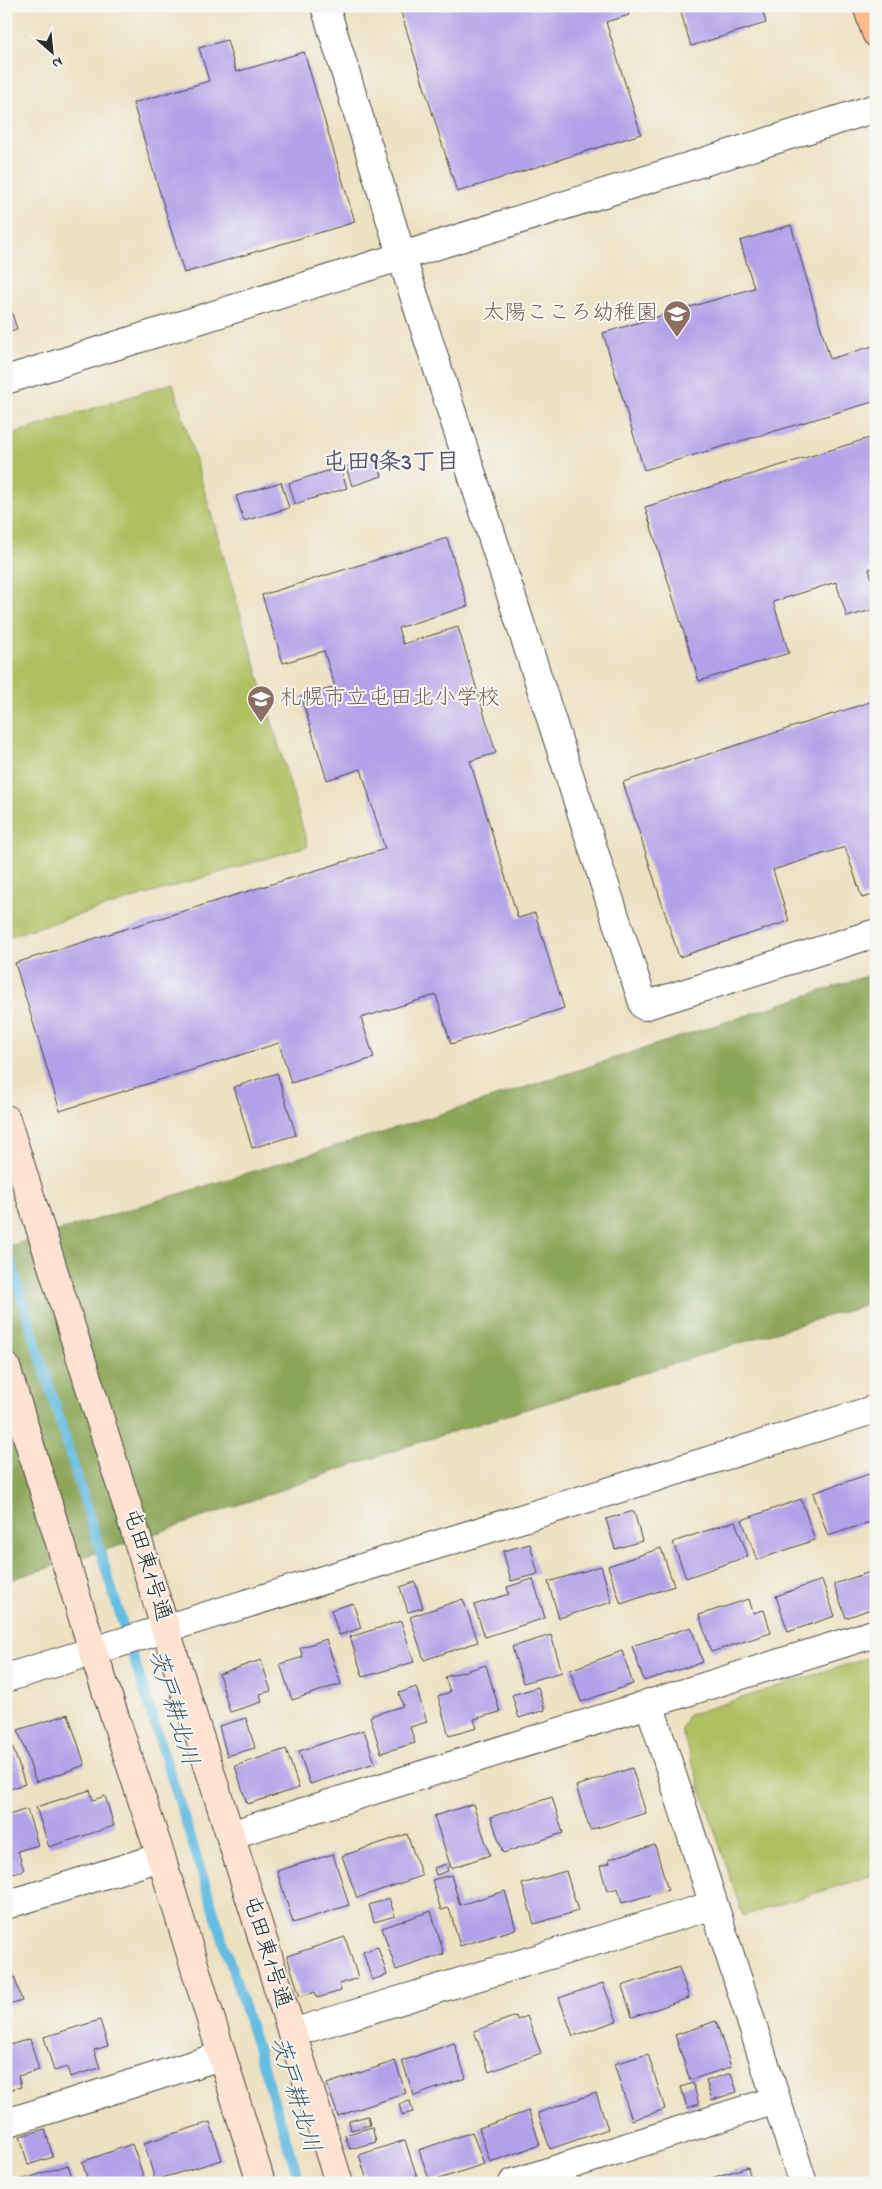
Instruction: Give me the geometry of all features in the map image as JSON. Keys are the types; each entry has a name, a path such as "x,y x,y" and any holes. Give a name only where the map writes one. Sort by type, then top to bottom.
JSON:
{"main road":[{"path":"867,6 876,34"}],"street":[{"path":"325,6 402,256 644,1006 876,933"},
{"path":"6,380 876,108"},
{"name":"屯田東1号通","path":"6,1119 155,1633 230,1835 339,2183"},
{"path":"6,1367 102,1648 161,1857 261,2183"},
{"path":"6,1678 876,1409"},
{"path":"230,1835 876,1633"},
{"path":"649,1703 803,2183"},
{"path":"6,1905 161,1857"},
{"path":"292,2033 714,1905"},
{"path":"6,2123 221,2056"},
{"path":"514,2183 776,2100"}],"green space":[{"path":"173,383 308,846 6,937 6,436"},
{"path":"876,973 876,1301 417,1443 134,1541 6,1581 6,1247 483,1101"},
{"path":"876,1655 876,1874 743,1916 681,1729 688,1715"}],"building":[{"path":"399,6 626,6 629,15 606,22 641,134 457,192"},
{"path":"679,6 761,6 766,23 691,46"},
{"path":"227,40 236,72 304,52 355,222 184,273 133,103 209,81 199,48"},
{"path":"791,225 830,359 876,345 876,401 644,470 603,333 754,288 740,241"},
{"path":"6,295 17,329 6,332"},
{"path":"876,436 876,567 869,569 876,593 876,609 847,617 836,582 773,602 789,653 699,681 645,507"},
{"path":"376,457 382,476 352,486 346,467"},
{"path":"340,467 347,488 295,504 289,483"},
{"path":"281,482 289,508 244,521 236,496"},
{"path":"447,538 468,606 398,628 403,644 458,627 496,753 470,761 518,918 535,913 564,1008 451,1044 436,995 361,1018 374,1058 291,1083 279,1043 60,1111 15,963 385,849 361,769 327,780 301,697 335,687 324,651 283,663 262,595"},
{"path":"876,700 876,894 862,898 845,847 773,870 789,921 679,957 623,782"},
{"path":"277,1073 296,1135 252,1148 234,1087"},
{"path":"869,1474 876,1494 876,1520 828,1536 813,1493"},
{"path":"801,1499 815,1540 757,1560 742,1520"},
{"path":"634,1511 642,1541 615,1549 606,1519"},
{"path":"735,1521 748,1556 686,1578 673,1542"},
{"path":"530,1544 538,1574 511,1581 503,1551"},
{"path":"661,1548 674,1586 621,1604 608,1566"},
{"path":"601,1566 612,1602 559,1618 548,1582"},
{"path":"876,1570 876,1607 846,1618 834,1584"},
{"path":"533,1579 545,1618 485,1637 474,1605 509,1594 507,1587"},
{"path":"822,1580 835,1616 788,1632 776,1596"},
{"path":"415,1582 423,1608 408,1612 400,1587"},
{"path":"463,1599 478,1642 424,1660 410,1617"},
{"path":"749,1599 753,1613 764,1610 771,1633 711,1652 699,1615"},
{"path":"353,1603 361,1628 339,1635 331,1610"},
{"path":"401,1621 414,1662 363,1677 350,1637"},
{"path":"691,1627 703,1662 644,1681 632,1646"},
{"path":"551,1635 562,1672 523,1683 512,1647"},
{"path":"326,1639 341,1684 292,1700 280,1664 303,1657 300,1648"},
{"path":"622,1651 633,1684 581,1702 570,1670"},
{"path":"261,1660 271,1691 260,1694 262,1702 230,1712 219,1674"},
{"path":"486,1665 500,1712 474,1719 477,1728 449,1736 438,1696 450,1692 445,1677"},
{"path":"416,1687 427,1722 410,1727 415,1743 381,1753 370,1716 403,1706 399,1693"},
{"path":"538,1687 545,1710 519,1718 512,1695"},
{"path":"68,1714 85,1765 36,1782 18,1730"},
{"path":"246,1718 255,1748 227,1756 219,1726"},
{"path":"364,1730 375,1763 310,1784 299,1751"},
{"path":"12,1745 25,1784 6,1790 6,1747"},
{"path":"286,1749 299,1788 247,1804 235,1766"},
{"path":"632,1768 646,1813 590,1830 576,1786"},
{"path":"90,1790 93,1800 105,1796 114,1826 49,1847 36,1807"},
{"path":"552,1797 563,1833 503,1853 491,1817"},
{"path":"473,1804 490,1855 451,1868 434,1816"},
{"path":"27,1809 38,1845 18,1851 24,1870 6,1875 6,1816"},
{"path":"407,1834 422,1876 357,1898 342,1856"},
{"path":"655,1845 668,1890 622,1903 618,1888 607,1891 600,1866 610,1863 609,1859"},
{"path":"333,1854 349,1905 293,1923 277,1871"},
{"path":"446,1864 448,1871 436,1875 434,1868"},
{"path":"566,1871 578,1911 534,1924 522,1884"},
{"path":"451,1875 460,1905 505,1891 516,1929 460,1946 449,1908 441,1910 432,1880"},
{"path":"389,1898 395,1916 374,1922 369,1905"},
{"path":"431,1911 444,1954 396,1970 382,1928"},
{"path":"345,1937 358,1978 339,1984 341,1991 317,1998 315,1992 300,1997 287,1956"},
{"path":"378,1947 387,1975 372,1980 363,1952"},
{"path":"11,1966 22,2001 6,2006 6,1968"},
{"path":"679,1967 689,1998 632,2017 622,1986"},
{"path":"603,1983 617,2021 573,2036 559,1998"},
{"path":"516,2016 517,2020 527,2016 541,2053 489,2072 474,2031"},
{"path":"100,2020 108,2046 94,2050 100,2068 70,2077 67,2067 54,2071 44,2037"},
{"path":"716,2021 731,2067 690,2080 675,2035"},
{"path":"30,2039 39,2070 18,2076 21,2087 6,2091 6,2046"},
{"path":"454,2043 466,2078 414,2096 402,2061"},
{"path":"648,2054 665,2109 632,2120 614,2064"},
{"path":"395,2061 406,2093 338,2116 327,2084"},
{"path":"731,2073 737,2092 712,2100 706,2081"},
{"path":"693,2083 699,2104 687,2108 681,2087"},
{"path":"596,2093 608,2129 550,2149 538,2113"},
{"path":"410,2101 413,2112 402,2115 399,2104"},
{"path":"529,2111 540,2145 490,2162 479,2128"},
{"path":"368,2116 370,2125 351,2130 349,2121"},
{"path":"210,2122 222,2160 155,2180 144,2143"},
{"path":"372,2127 376,2142 350,2149 345,2135"},
{"path":"45,2129 53,2157 28,2165 20,2136"},
{"path":"472,2132 484,2164 430,2182 419,2150"},
{"path":"405,2140 417,2177 402,2183 368,2183 359,2155"},
{"path":"132,2144 146,2183 89,2183 82,2162"},
{"path":"68,2165 74,2183 14,2183 14,2182"},
{"path":"748,2167 752,2183 698,2183 698,2182"}],"waterway":[{"name":"茨戸耕北川","path":"6,1246 113,1593 300,2183"}],"place":[{"name":"太陽こころ幼稚園","path":"677,338"},
{"name":"札幌市立屯田北小学校","path":"261,723"}],"district":[{"name":"屯田9条3丁目","path":"391,463"}]}
